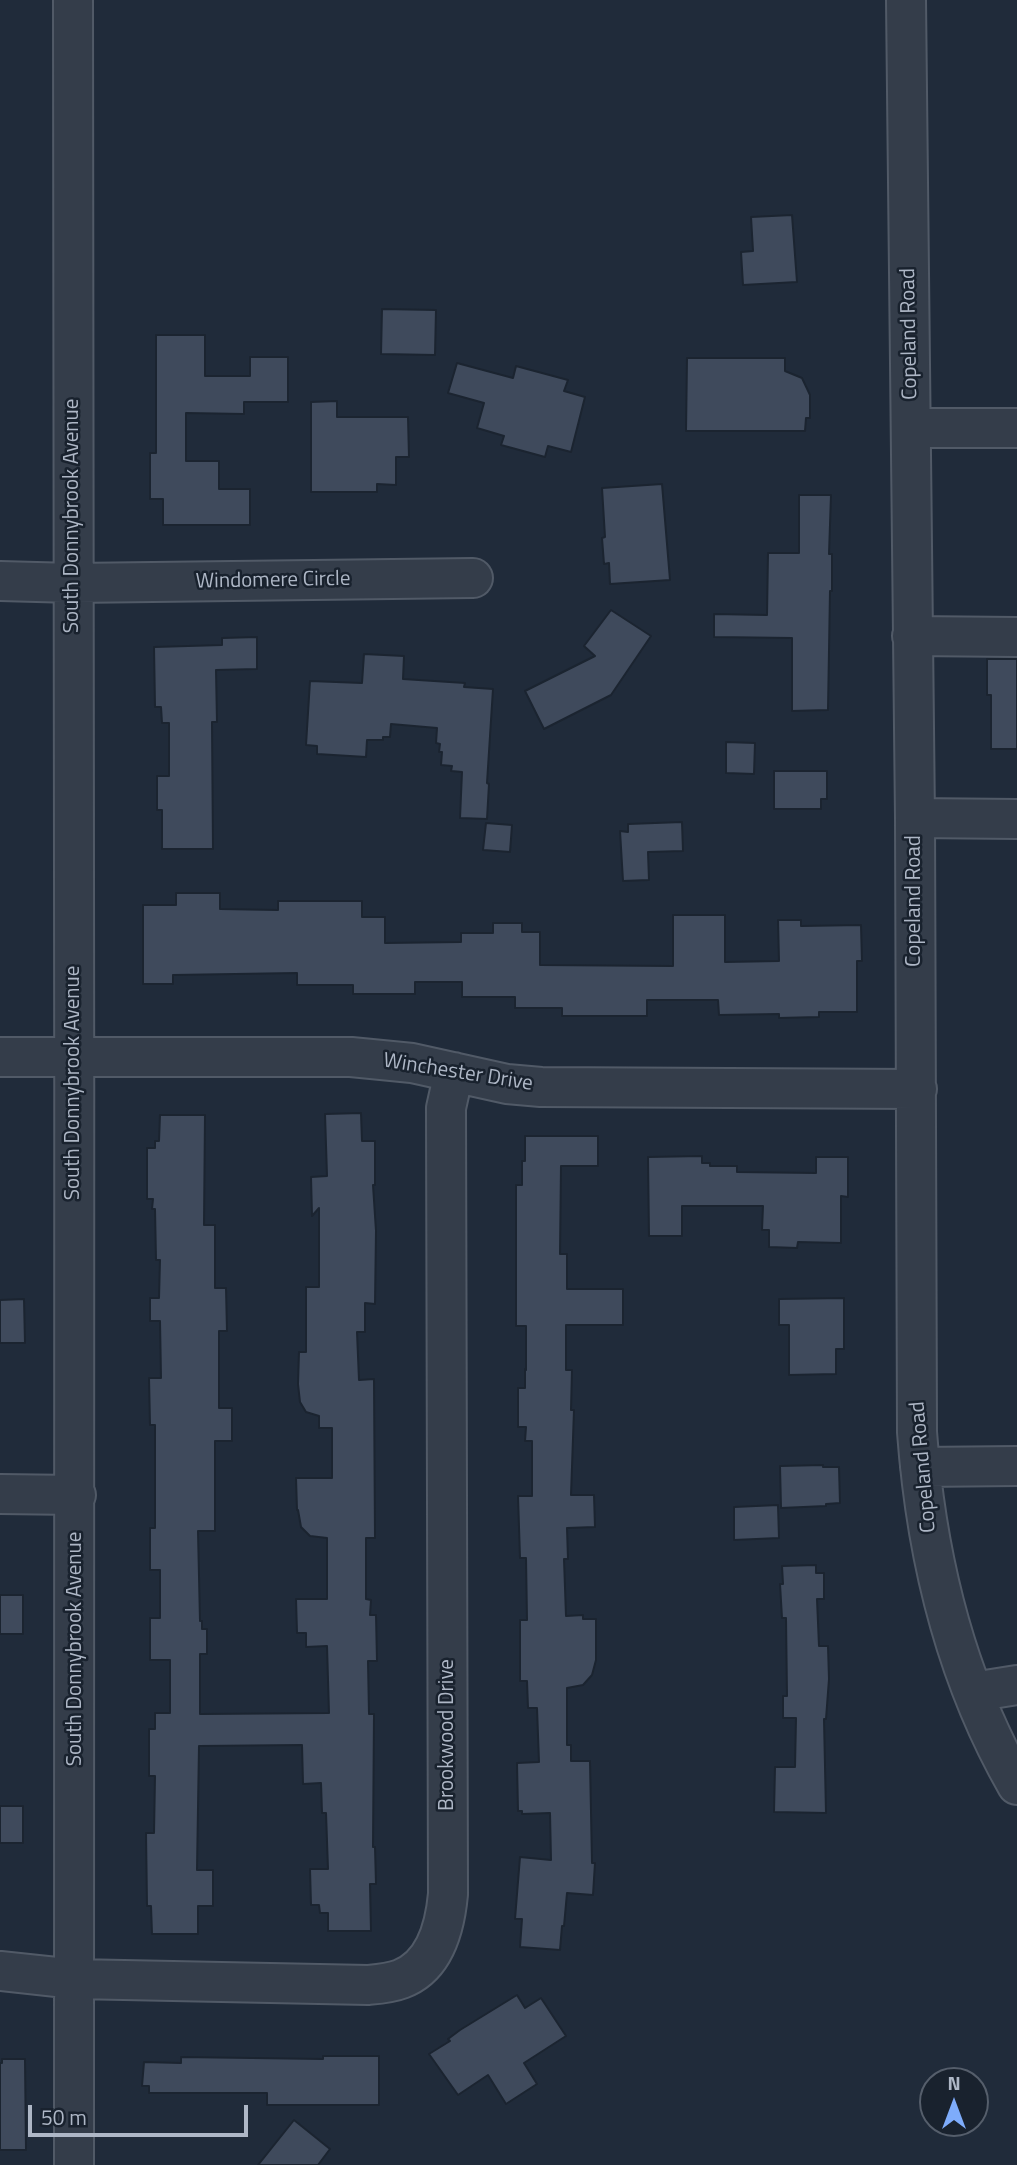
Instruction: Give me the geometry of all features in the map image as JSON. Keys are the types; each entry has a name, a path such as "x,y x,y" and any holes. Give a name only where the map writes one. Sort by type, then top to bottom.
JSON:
{"street":[{"name":"South Donnybrook Avenue","path":"73,0 76,1495 74,2165"},
{"name":"Copeland Road","path":"906,0 912,428 917,1397 920,1467 935,1567 951,1629 987,1728 1017,1785"},
{"path":"912,428 1017,428"},
{"name":"Windomere Circle","path":"0,581 73,583 473,578"},
{"path":"912,636 1017,637"},
{"path":"915,818 1017,819"},
{"name":"Winchester Drive","path":"0,1057 351,1057 412,1063 507,1084 541,1087 917,1089"},
{"name":"Brookwood Drive","path":"0,1971 75,1979 368,1985 401,1979 415,1972 436,1946 443,1930 448,1894 446,1108 454,1072"},
{"path":"920,1467 1017,1466"},
{"path":"0,1494 76,1495"},
{"path":"972,1692 1017,1685"}],"building":[{"path":"792,215 797,282 743,285 741,252 753,251 751,217"},
{"path":"382,309 436,310 435,355 381,354"},
{"path":"156,335 205,335 205,376 250,376 250,357 288,357 288,402 244,402 244,414 186,413 186,461 219,461 219,489 250,489 250,525 163,525 163,499 150,499 150,453 156,453"},
{"path":"687,358 785,358 785,371 802,378 810,395 810,418 806,418 805,431 686,431"},
{"path":"457,363 513,378 516,366 568,380 564,391 585,397 571,452 548,446 545,457 501,445 504,436 477,428 484,403 448,393"},
{"path":"337,401 337,417 408,417 409,457 396,457 396,485 377,484 377,492 311,492 311,402"},
{"path":"662,484 670,580 610,584 609,563 604,564 602,488"},
{"path":"799,495 831,495 829,554 832,554 832,591 828,710 792,711 792,638 714,637 714,614 767,615 768,553 799,553"},
{"path":"611,610 651,636 611,695 544,729 525,691 595,656 584,646"},
{"path":"257,637 257,669 216,670 217,722 212,722 213,849 162,849 162,810 157,810 157,776 169,776 169,723 162,723 161,707 155,707 154,647 222,645 222,638"},
{"path":"364,654 404,656 403,679 465,683 464,687 493,689 487,819 460,818 462,772 451,771 452,766 441,765 442,752 439,752 440,744 436,743 437,728 391,724 390,737 367,740 366,757 317,754 317,746 306,745 310,681 362,683"},
{"path":"987,659 1017,659 1017,749 991,749 991,695 987,695"},
{"path":"726,742 755,743 754,774 726,773"},
{"path":"774,771 827,771 827,799 821,799 821,809 774,809"},
{"path":"682,822 683,851 648,852 649,880 623,881 620,831 628,832 628,824"},
{"path":"486,823 512,825 510,852 483,850"},
{"path":"176,893 220,893 220,909 278,910 278,901 362,901 362,917 385,917 385,943 461,942 461,933 493,933 493,923 522,923 522,932 540,932 540,965 673,966 673,915 725,915 725,962 779,961 778,920 801,920 801,926 861,925 862,961 857,961 857,1012 819,1012 819,1017 779,1018 779,1014 719,1015 718,1000 647,1000 647,1016 562,1016 562,1008 515,1008 515,997 462,997 462,982 415,982 415,994 353,994 353,985 297,985 297,973 173,975 173,984 143,984 143,905 176,905"},
{"path":"361,1113 362,1141 375,1141 375,1304 365,1303 365,1332 357,1332 359,1380 374,1379 375,1538 366,1538 366,1599 371,1600 370,1615 376,1615 377,1661 368,1661 369,1714 374,1714 373,1847 376,1884 370,1884 371,1931 328,1931 328,1913 320,1913 319,1905 311,1905 310,1869 328,1869 326,1813 322,1813 321,1783 303,1784 302,1745 199,1746 197,1870 213,1870 213,1906 198,1906 198,1934 152,1934 151,1906 147,1906 146,1833 154,1833 155,1776 149,1776 149,1729 155,1729 155,1713 170,1713 170,1660 150,1660 150,1618 160,1618 160,1570 150,1570 150,1528 155,1528 155,1425 150,1425 149,1378 161,1378 160,1321 150,1321 150,1298 159,1298 160,1260 156,1260 153,1199 147,1199 147,1148 155,1148 155,1141 159,1141 160,1115 205,1115 204,1225 215,1225 215,1288 226,1288 227,1331 219,1331 219,1408 232,1408 232,1441 215,1441 215,1531 198,1531 200,1621 202,1629 207,1629 207,1654 200,1654 200,1714 329,1713 327,1646 306,1647 306,1633 297,1633 296,1599 327,1599 327,1538 310,1536 301,1527 297,1510 296,1478 332,1478 332,1428 319,1428 319,1416 306,1412 300,1402 299,1352 306,1352 306,1287 319,1287 319,1208 312,1216 311,1177 327,1176 325,1114"},
{"path":"525,1136 598,1136 598,1166 561,1166 560,1254 567,1254 567,1289 623,1289 623,1325 566,1325 566,1370 572,1370 571,1410 574,1410 571,1495 594,1495 595,1527 567,1528 568,1559 564,1559 566,1616 583,1615 583,1619 596,1619 596,1660 592,1675 583,1685 567,1688 567,1745 571,1745 571,1761 590,1761 592,1863 595,1863 593,1895 567,1893 560,1950 520,1947 522,1919 515,1919 520,1857 551,1860 550,1813 522,1814 522,1811 518,1811 517,1763 539,1762 537,1708 528,1708 527,1681 520,1681 520,1620 527,1620 526,1558 520,1558 518,1496 532,1496 532,1441 525,1441 526,1427 518,1427 518,1388 525,1388 526,1326 516,1326 516,1185 522,1185"},
{"path":"702,1156 702,1163 710,1163 710,1166 737,1166 737,1172 816,1173 816,1157 848,1157 848,1197 841,1196 841,1243 798,1242 797,1248 769,1247 769,1230 762,1230 763,1206 682,1206 682,1236 649,1236 648,1157"},
{"path":"844,1298 844,1349 836,1349 836,1374 789,1375 789,1325 779,1325 779,1299"},
{"path":"24,1299 25,1343 0,1343 0,1300"},
{"path":"780,1466 839,1467 840,1503 781,1508"},
{"path":"778,1505 779,1538 734,1540 734,1507"},
{"path":"816,1565 816,1573 824,1573 824,1599 817,1599 819,1646 828,1646 829,1679 824,1719 826,1813 774,1812 775,1767 795,1767 796,1718 783,1718 783,1696 787,1696 786,1618 782,1618 780,1584 783,1584 782,1566"},
{"path":"0,1595 23,1595 23,1634 0,1634"},
{"path":"0,1806 23,1806 23,1843 0,1843"},
{"path":"517,1995 525,2008 541,1998 566,2036 524,2063 537,2084 506,2104 488,2075 458,2095 429,2054 450,2041 448,2039 460,2030"},
{"path":"323,2056 379,2056 379,2105 267,2105 267,2093 149,2093 149,2086 142,2086 144,2062 181,2063 181,2057 323,2059"},
{"path":"2,2059 25,2059 26,2150 0,2150"},
{"path":"294,2120 330,2149 318,2165 258,2165"}]}
